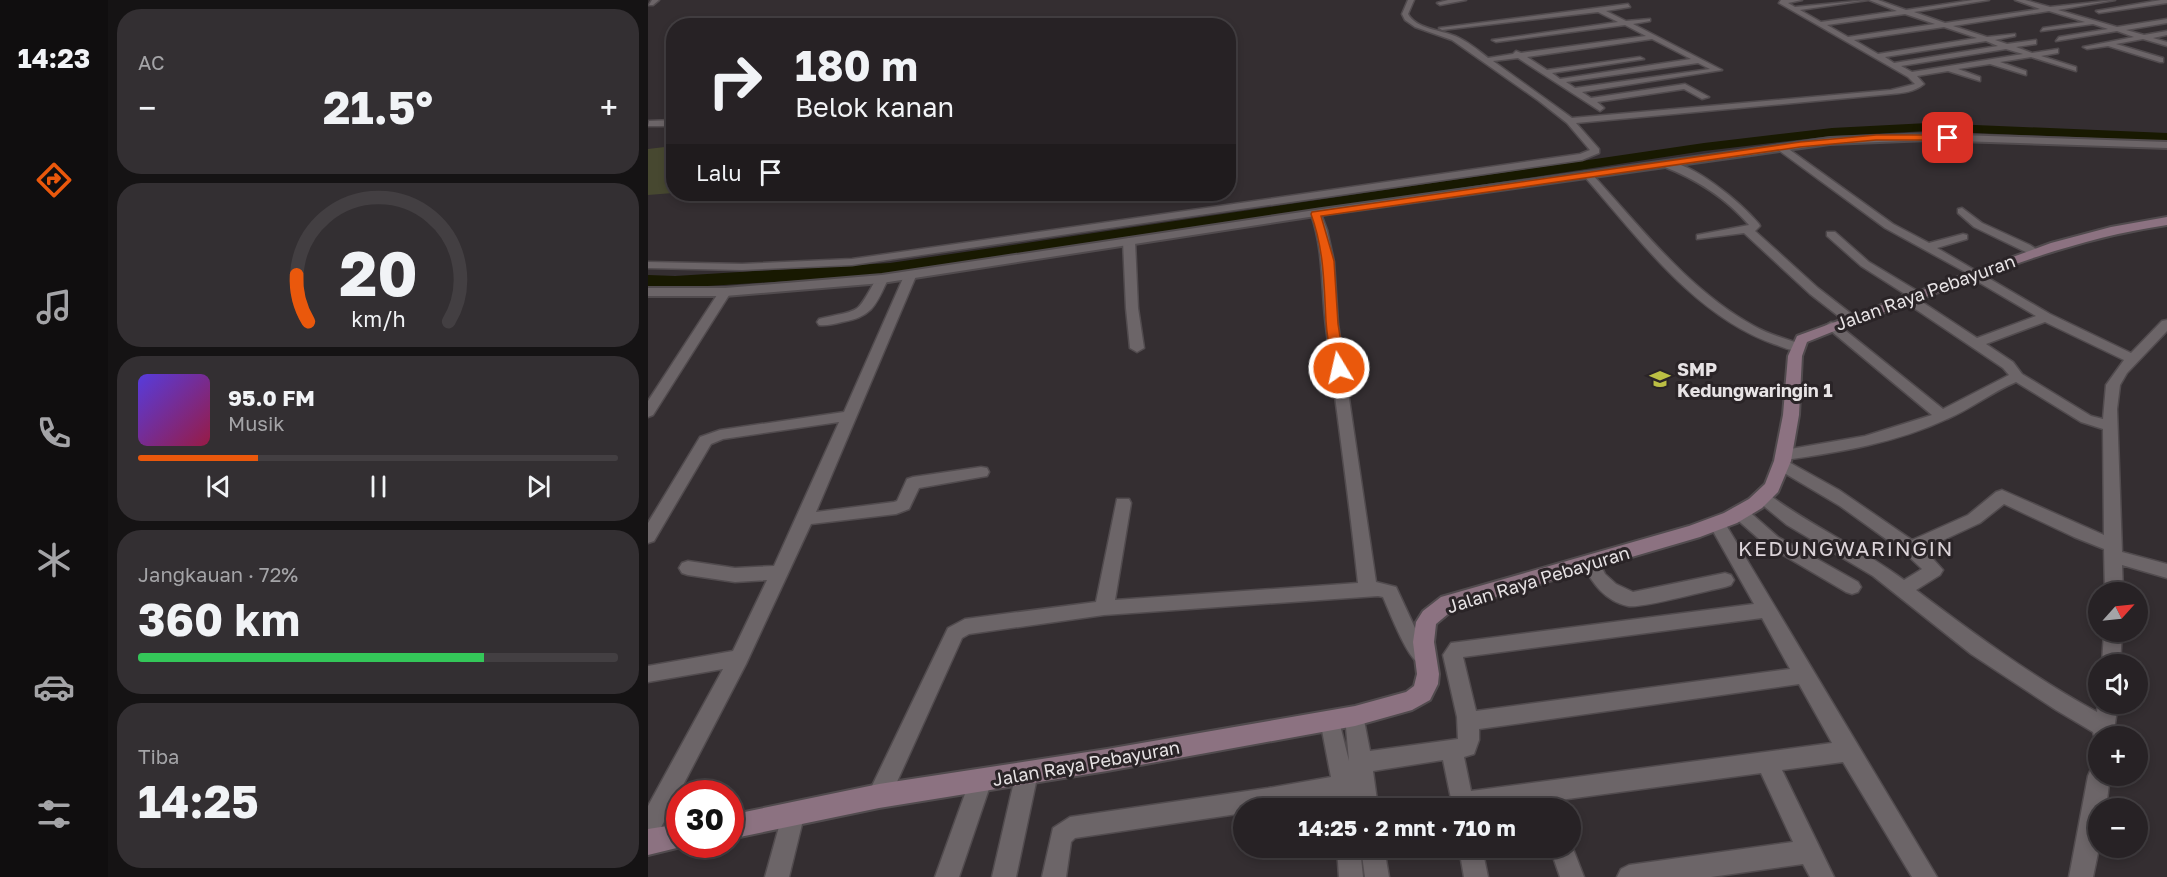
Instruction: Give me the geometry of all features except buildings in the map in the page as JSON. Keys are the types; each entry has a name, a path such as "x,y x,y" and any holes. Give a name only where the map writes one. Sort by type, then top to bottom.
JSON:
{"main road":[{"name":"Jalan Raya Pebayuran","path":"744,825 879,796 1027,773 1355,716 1398,705 1419,696 1425,688 1429,664 1423,638 1426,622 1448,603 1717,524 1762,498 1772,488 1782,460 1791,412 1796,347 1802,339 1911,296 2036,253 2113,229 2164,223"},
{"path":"648,842 666,839"}],"street":[{"path":"648,292 725,292 910,276 1129,241 1317,207 1592,154 1596,151 1570,121 1486,60 1450,35 1423,29 1407,19 1405,14 1411,0"},
{"path":"1446,9 1441,1 1463,0"},
{"path":"1779,1 1799,0"},
{"path":"1795,9 1864,0"},
{"path":"1872,0 2073,69"},
{"path":"1779,1 1807,16 1820,19 1906,11 1986,0"},
{"path":"2064,0 2080,5"},
{"path":"1848,39 2112,0"},
{"path":"2049,19 2166,0"},
{"path":"2018,2 2167,44"},
{"path":"1830,13 1907,3"},
{"path":"1442,28 1628,6"},
{"path":"1574,91 1718,69 1600,10"},
{"path":"1554,24 1640,13"},
{"path":"1902,21 1948,15"},
{"path":"1570,121 1899,90 1920,84 1911,75 1834,31 1820,19"},
{"path":"2043,30 2116,19"},
{"path":"1490,36 1648,20"},
{"path":"2059,39 2167,21"},
{"path":"1473,25 1600,108"},
{"path":"1942,35 1984,29"},
{"path":"1508,47 1639,30"},
{"path":"1834,31 1845,30"},
{"path":"2137,62 2087,47 2167,33"},
{"path":"1878,56 2013,34"},
{"path":"1486,60 1653,37"},
{"path":"2124,40 2167,53"},
{"path":"1893,65 2033,42"},
{"path":"2106,43 2160,60"},
{"path":"1657,46 1669,45"},
{"path":"1862,47 1874,46"},
{"path":"1911,75 2055,51"},
{"path":"1673,54 1684,52"},
{"path":"1546,72 1650,57"},
{"path":"2011,58 2031,65"},
{"path":"1560,81 1700,60"},
{"path":"1533,64 1544,62"},
{"path":"1991,62 2023,73"},
{"path":"1971,65 1990,72"},
{"path":"1950,69 1977,79"},
{"path":"1589,100 1685,86 1705,97"},
{"path":"1661,90 1671,95"},
{"path":"1635,94 1644,99"},
{"path":"648,125 666,124"},
{"path":"648,265 742,267 852,262 1587,174 1853,139 1904,137 2167,145"},
{"path":"1780,147 1889,226 1974,273 2046,317 2132,359"},
{"path":"1665,164 1688,172 1721,192 1755,226 1701,237"},
{"path":"1587,174 1683,277 1708,299 1745,326 1796,347"},
{"path":"1317,207 1328,261 1332,324 1358,499 1368,589"},
{"path":"1962,211 1984,230 2012,240 2036,253"},
{"path":"1746,229 1797,276 1850,319"},
{"path":"1831,234 1869,266 2008,364 2017,377 2086,419 2111,427"},
{"path":"1928,247 1962,237"},
{"path":"1129,241 1132,308 1137,348"},
{"path":"648,829 739,658 806,519 910,276"},
{"path":"823,322 859,314 866,310 882,279"},
{"path":"648,412 725,292"},
{"path":"1977,343 2046,317"},
{"path":"2114,582 2110,409 2113,385 2121,371 2167,324"},
{"path":"1831,326 1887,369 1942,416"},
{"path":"1782,460 1904,432 1968,403 1989,388 2017,377"},
{"path":"648,537 705,441 720,435 849,417"},
{"path":"1782,460 1910,548 1934,570 1904,589"},
{"path":"806,519 896,508 903,505 913,483 981,472"},
{"path":"1910,548 1974,519 2002,496 2114,550 2167,571"},
{"path":"1762,498 1793,521 1870,566 1904,589 1978,648 2095,726"},
{"path":"1104,608 1123,503"},
{"path":"1739,512 1772,541 1852,587"},
{"path":"1717,524 1848,751 1925,877"},
{"path":"1591,562 1599,579 1610,589 1631,600 1725,580"},
{"path":"688,568 735,575 780,573"},
{"path":"879,796 955,633 960,629 1104,608 1385,589 1390,592 1408,632 1429,664"},
{"path":"1359,763 1467,747 1470,742 1467,721 1453,655 1458,649 1766,610"},
{"path":"648,674 739,658"},
{"path":"1467,721 1806,675"},
{"path":"1355,716 1364,798"},
{"path":"1330,720 1344,798"},
{"path":"1452,750 1461,798"},
{"path":"1560,798 1767,762 1848,751"},
{"path":"1767,762 1822,877"},
{"path":"1004,877 1027,773"},
{"path":"947,877 981,780"},
{"path":"1054,877 1060,836 1070,828 1268,799 1343,785"},
{"path":"2081,877 2098,786"},
{"path":"777,877 793,816"},
{"path":"1629,877 1810,851"},
{"path":"1350,858 1352,877 1377,874 1374,858"},
{"path":"1473,858 1476,877"},
{"path":"1565,858 1572,877"}],"green space":[{"path":"666,147 666,194 648,195 648,149"}],"waterway":[{"path":"648,281 675,282 890,269 1704,147 1832,132 1928,127 2167,137"}],"place":[{"name":"SMP Kedungwaringin 1","path":"1660,379"}],"district":[{"name":"KEDUNGWARINGIN","path":"1846,548"}],"route":[{"path":"1339,368 1332,324 1328,261 1322,230 1316,214 1800,144 1876,138 1948,138"}]}
